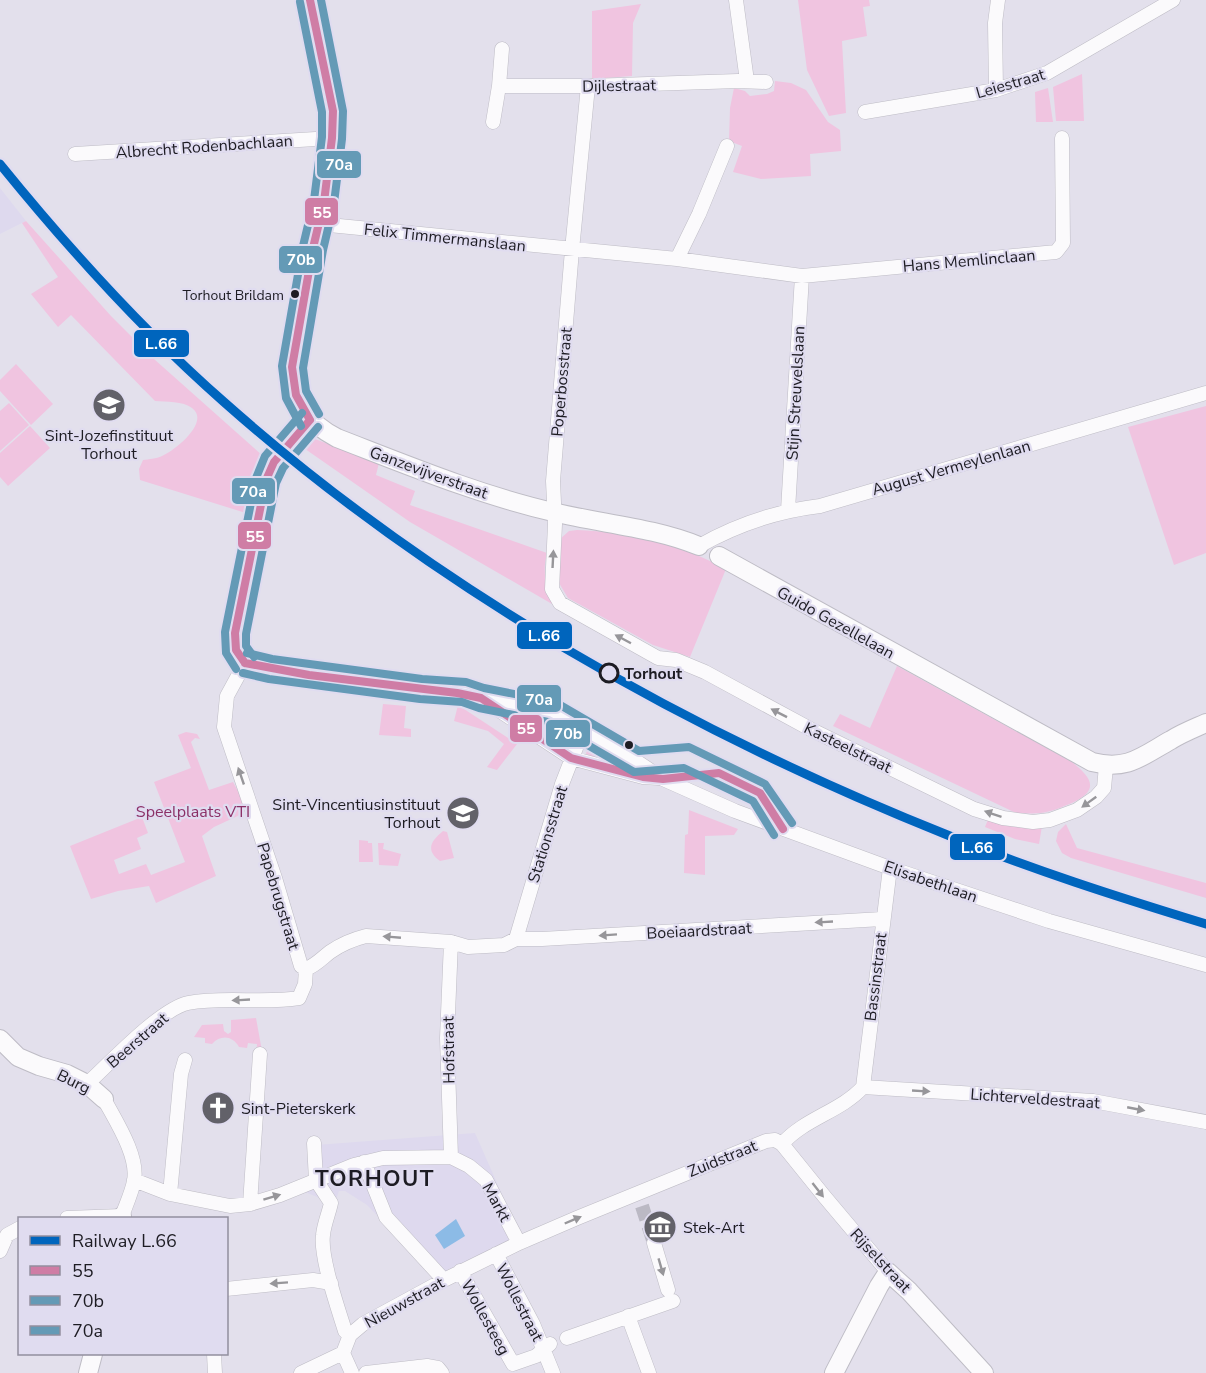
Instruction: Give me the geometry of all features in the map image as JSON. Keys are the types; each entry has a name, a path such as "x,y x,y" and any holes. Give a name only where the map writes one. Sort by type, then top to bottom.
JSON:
{"street":[{"path":"245,663 236,650 235,633 261,500 274,462 310,420 295,393 292,367 319,224 332,138 331,102 310,0"},
{"path":"736,0 743,81"},
{"path":"996,90 995,23 998,0"},
{"name":"Leiestraat","path":"865,112 996,90 1047,73 1173,0"},
{"path":"493,122 502,50"},
{"name":"Dijlestraat","path":"499,86 766,82"},
{"name":"Poperbosstraat","path":"554,513 553,481 588,86"},
{"name":"Albrecht Rodenbachlaan","path":"75,154 332,138"},
{"name":"Hans Memlinclaan","path":"802,276 1056,252 1063,243 1062,138"},
{"path":"677,259 699,214 727,146"},
{"name":"Felix Timmermanslaan","path":"319,224 572,250"},
{"path":"572,250 677,259 802,276"},
{"name":"Stijn Streuvelslaan","path":"788,510 802,276"},
{"name":"August Vermeylenlaan","path":"699,546 721,534 788,510 820,506 1206,393"},
{"name":"Ganzevijverstraat","path":"310,420 337,438 517,503 554,513"},
{"name":"Guido Gezellelaan","path":"554,513 654,532 699,546 1077,755 1106,766"},
{"name":"Kasteelstraat","path":"554,513 552,589 560,603 658,658 676,660 705,672 814,731 974,808 1017,821 1034,822 1057,818 1077,810 1096,797 1104,788 1106,766"},
{"name":"Elisabethlaan","path":"245,663 270,669 421,689 464,692 481,698 552,712 663,779 735,812 890,868 1049,921 1206,964"},
{"name":"Papebrugstraat","path":"245,663 227,696 224,727 264,845 301,966 306,969"},
{"name":"Elisabethlaan","path":"481,698 572,758 643,777 663,779"},
{"path":"1106,766 1138,760 1173,738 1206,723"},
{"name":"Stationsstraat","path":"516,939 572,758 583,730"},
{"name":"Bassinstraat","path":"863,1087 882,918 890,868"},
{"name":"Boeiaardstraat","path":"306,969 315,966 330,952 356,938 366,936 486,946 504,945 516,939 882,918"},
{"name":"Hofstraat","path":"451,942 447,1038 451,1157"},
{"name":"Beerstraat","path":"87,1084 120,1051 173,1009 185,1004 299,998 305,984 306,969"},
{"name":"Burg","path":"0,1039 18,1058 68,1074 87,1084 104,1099 118,1124 134,1162 135,1180"},
{"path":"250,1204 260,1054"},
{"path":"170,1194 184,1060"},
{"path":"782,1144 793,1131 852,1099 863,1087"},
{"name":"Lichterveldestraat","path":"863,1087 1093,1101 1206,1122"},
{"name":"Zuidstraat","path":"519,1243 639,1200 754,1144 775,1140 782,1144"},
{"path":"314,1143 316,1180 331,1203 323,1234 323,1244 331,1283 345,1331 350,1335"},
{"name":"Rijselstraat","path":"782,1144 888,1272 909,1291 984,1373"},
{"path":"122,1217 135,1180 170,1194 228,1212 280,1195 364,1162 383,1158 451,1157"},
{"name":"Markt","path":"451,1157 469,1166 486,1180 519,1243"},
{"path":"364,1162 391,1223 444,1280"},
{"path":"0,1251 7,1235 18,1229"},
{"name":"Nieuwstraat","path":"339,1355 350,1335 363,1324 460,1271 519,1243"},
{"path":"567,1338 628,1316 670,1296 654,1243"},
{"name":"Wollestraat","path":"496,1254 547,1347 553,1373"},
{"name":"Wollesteeg","path":"460,1271 513,1364 536,1356 547,1347"},
{"path":"834,1373 888,1272"},
{"path":"228,1289 313,1280 331,1283"},
{"path":"628,1316 650,1373"},
{"path":"88,1373 92,1355"},
{"path":"214,1355 215,1373"},
{"path":"301,1373 339,1355 351,1373"},
{"path":"366,1373 427,1366 438,1368 442,1373"}],"shaded area":[{"path":"0,188 26,221 0,234"},
{"path":"475,1133 519,1233 497,1259 442,1283 367,1205 345,1191 339,1191 334,1204 305,1192 316,1145"}],"green space":[{"path":"798,0 869,0 870,6 863,7 867,36 842,41 846,113 829,116 807,70"},
{"path":"641,4 633,23 632,76 592,79 592,11"},
{"path":"1082,74 1084,121 1056,121 1053,87"},
{"path":"775,81 791,83 806,90 828,122 840,130 841,151 810,154 811,176 761,179 733,172 742,146 729,141 730,108 734,88 745,91 750,96 767,94 774,91"},
{"path":"1048,88 1053,122 1036,122 1035,92"},
{"path":"26,221 111,316 154,359 263,456 249,514 140,480 139,469 143,460 162,456 182,442 194,428 197,414 184,404 155,401 71,315 58,327 31,294 58,277 22,223"},
{"path":"16,364 53,404 31,425 0,391 0,380"},
{"path":"9,403 29,425 0,451 0,411"},
{"path":"1206,406 1206,553 1174,565 1128,427"},
{"path":"30,426 50,448 8,486 0,477 0,453"},
{"path":"315,439 379,463 376,475 415,491 410,505 547,553 545,579 552,604 410,522 298,444 305,440"},
{"path":"569,531 616,533 654,541 709,560 726,569 690,657 653,645 568,598 559,583 560,539"},
{"path":"897,666 1072,762 1088,779 1090,789 1072,803 1052,810 1016,813 833,726 840,714 870,728"},
{"path":"383,704 406,706 404,728 411,729 411,737 379,735"},
{"path":"458,705 517,744 497,770 487,767 504,744 488,731 454,721"},
{"path":"514,710 559,723 552,736"},
{"name":"Speelplaats VTI","path":"186,732 197,734 200,739 195,738 191,742 209,790 233,782 246,806 242,814 214,827 202,836 216,876 156,903 149,886 118,891 91,899 70,846 142,817 148,833 137,838 141,849 114,860 119,874 146,864 151,875 185,862 154,782 191,768 178,735"},
{"path":"590,741 614,755 610,762 586,754"},
{"path":"689,810 738,829 734,835 705,836 705,875 684,873 685,835 688,834"},
{"path":"989,817 1042,826 1039,844 1015,839 985,827"},
{"path":"1066,824 1077,848 1206,883 1206,898 1071,858 1062,853 1056,841 1058,832"},
{"path":"443,831 447,832 454,858 440,861 432,853 431,846 435,838"},
{"path":"359,840 372,843 373,862 359,862"},
{"path":"378,843 384,843 383,849 401,854 398,866 379,865"},
{"path":"256,1018 262,1051 256,1061 257,1044 248,1043 247,1048 239,1047 234,1040 227,1038 219,1039 212,1044 205,1043 205,1038 194,1037 202,1025 223,1024 224,1031 228,1034 231,1032 231,1020"}],"water":[{"path":"456,1219 465,1236 444,1249 435,1235"}],"tunnel":[{"path":"642,1206 654,1243"}],"rail line":[{"name":"L.66","path":"0,164 107,288 194,375 305,470 389,533 476,593 566,649 658,701 752,749 848,793 1009,859 1206,924"}],"transit line":[{"name":"55","path":"310,0 333,111 324,202 313,248 292,367 296,395 310,420"},
{"name":"70a","path":"319,414 306,391 303,368 323,250 334,203 343,111 321,0"},
{"name":"70b","path":"300,2 322,112 322,137 314,200 303,246 282,366 286,398 301,426"},
{"name":"70a","path":"236,669 226,653 225,632 256,478 265,456 302,413"},
{"name":"55","path":"245,663 236,650 235,633 266,480 274,462 310,420"},
{"name":"70b","path":"254,657 246,646 246,634 276,483 283,468 318,427"},
{"name":"70a","path":"247,653 272,659 422,679 466,682 484,688 555,702 639,751 689,747 765,784 792,823"},
{"name":"55","path":"245,663 309,675 481,698 571,758 643,777 663,779 719,773 760,793 783,829"},
{"name":"70b","path":"243,673 269,679 420,699 462,702 479,708 548,722 634,772 684,768 753,801 774,835"}],"place":[{"name":"Torhout Brildam","path":"295,294"},
{"name":"Sint-Jozefinstituut Torhout","path":"109,405"},
{"name":"Torhout","path":"609,673"},
{"name":"Sint-Vincentiusinstituut Torhout","path":"463,813"},
{"name":"Sint-Pieterskerk","path":"218,1108"},
{"name":"Stek-Art","path":"660,1227"}],"district":[{"name":"TORHOUT","path":"375,1178"}]}
